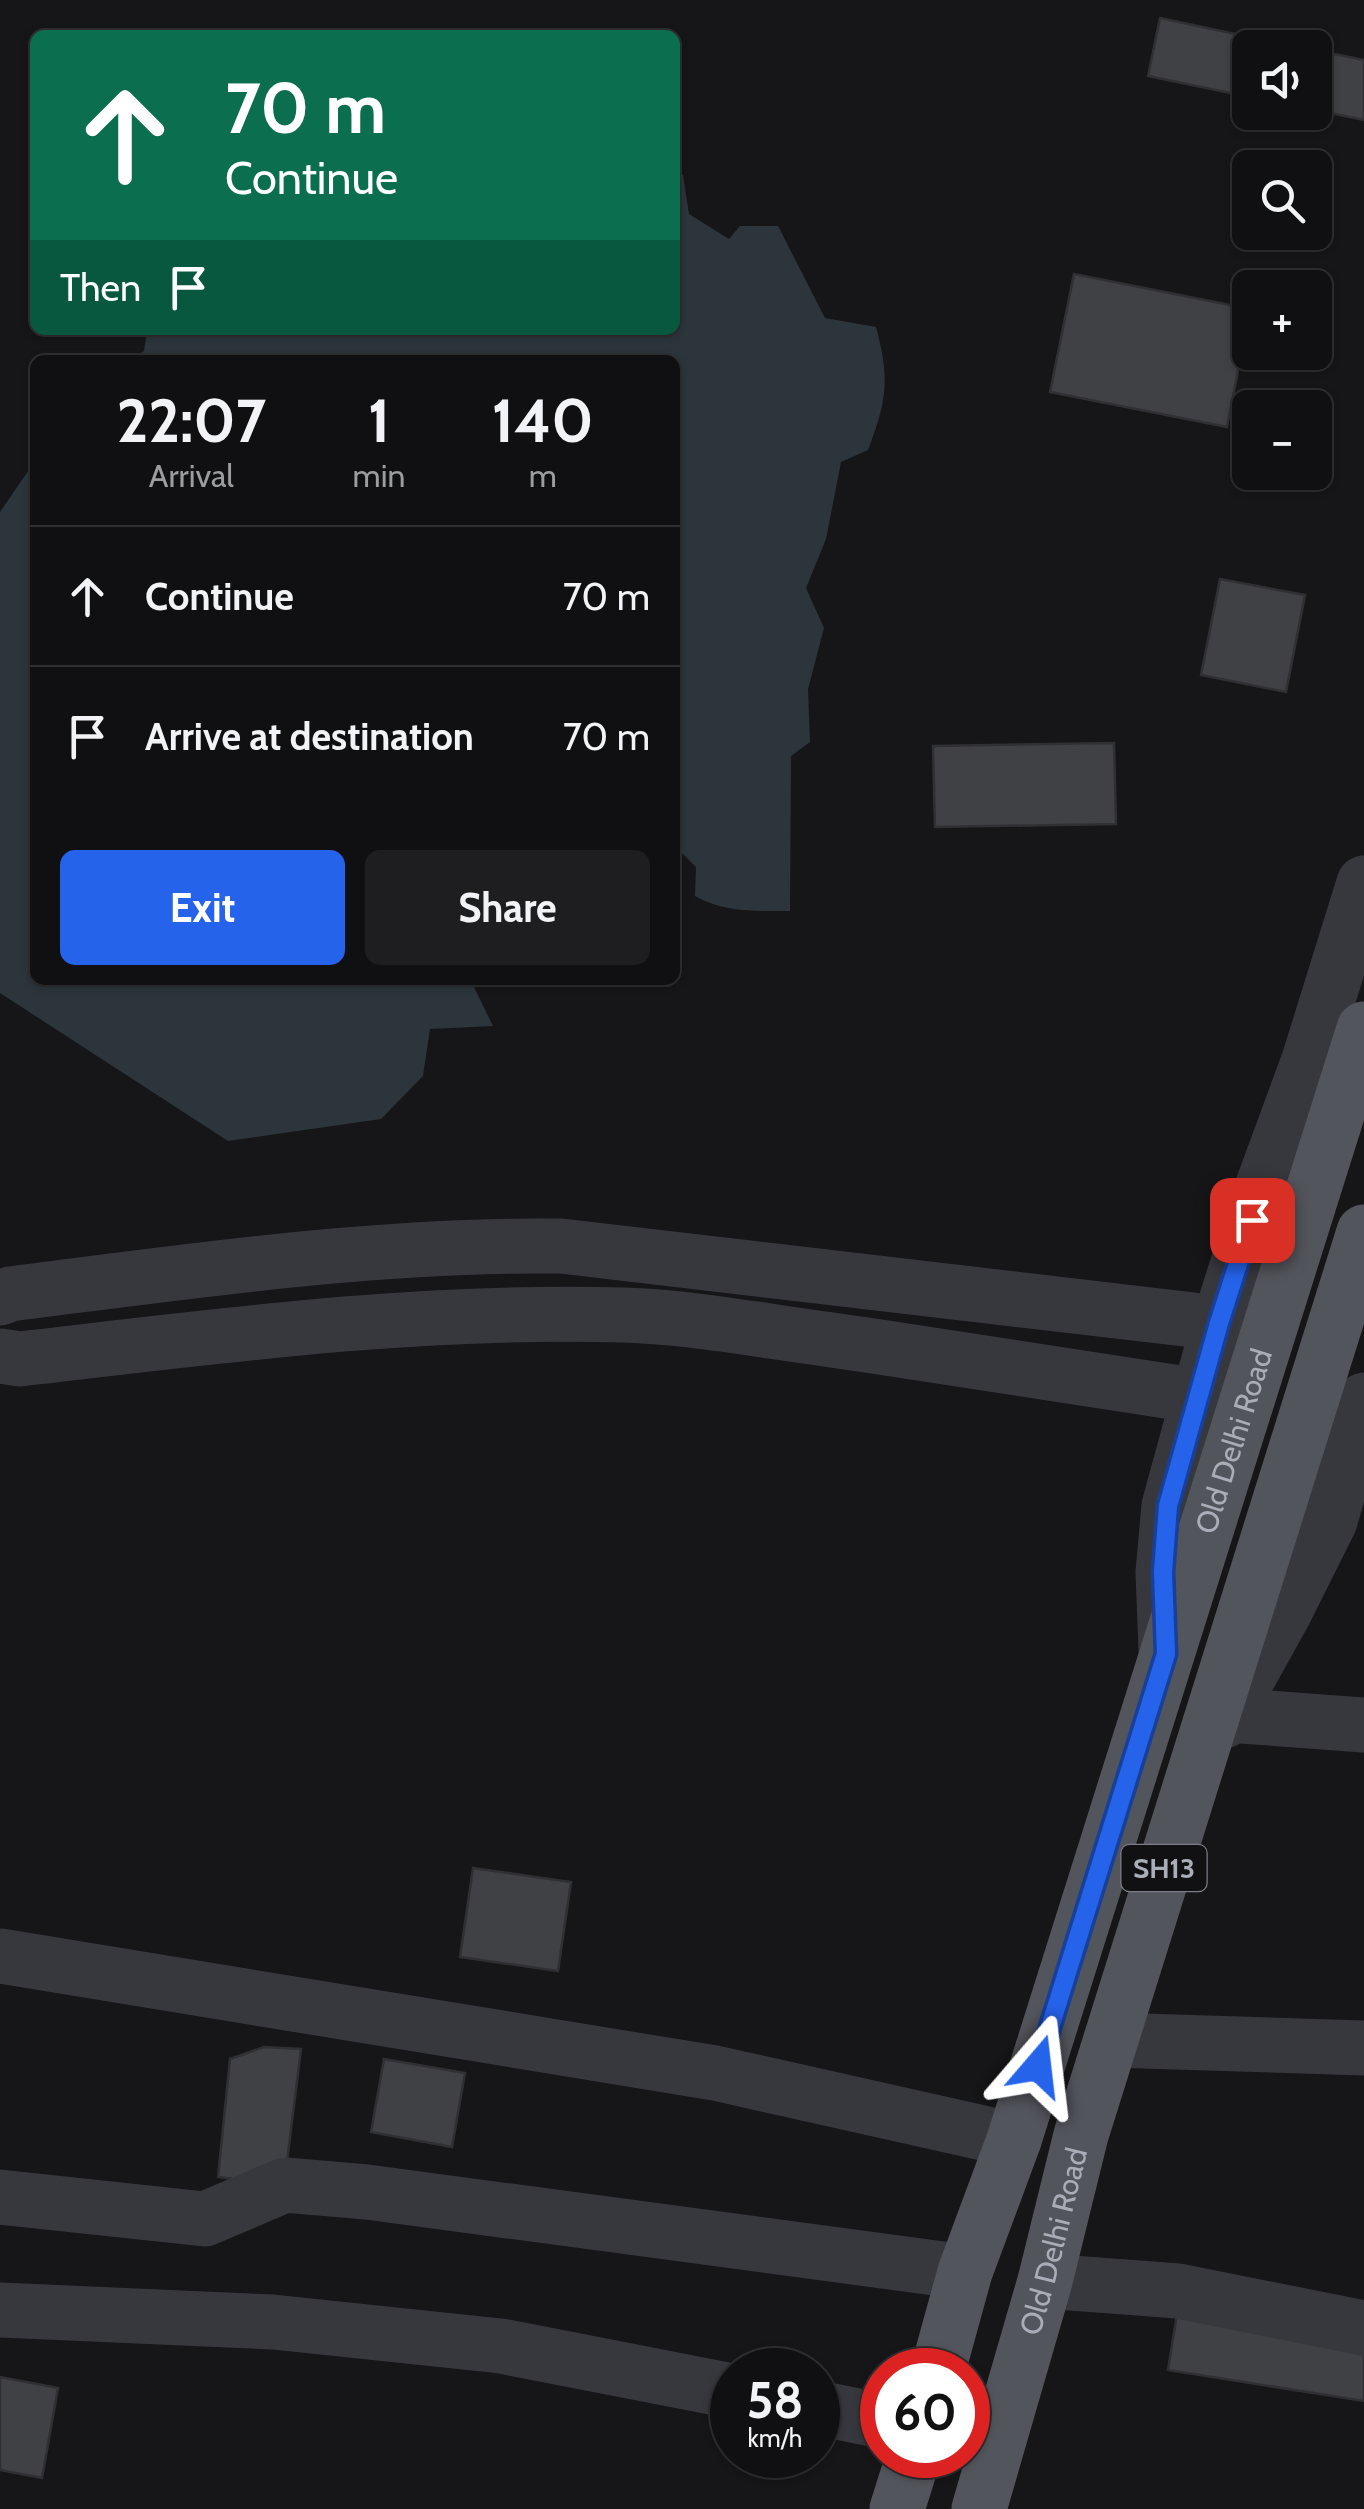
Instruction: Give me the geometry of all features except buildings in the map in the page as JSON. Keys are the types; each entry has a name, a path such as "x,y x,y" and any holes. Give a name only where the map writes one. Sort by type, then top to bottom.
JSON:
{"main road":[{"name":"Old Delhi Road","path":"944,2348 966,2272 1014,2140 1364,1029"},
{"name":"Old Delhi Road","path":"990,2506 1081,2135 1364,1232"},
{"path":"896,2509 906,2478"}],"street":[{"path":"1166,1654 1163,1572 1168,1506 1219,1323 1309,1060 1364,883"},
{"path":"0,1298 268,1262 480,1245 561,1246 1219,1323"},
{"path":"0,1356 20,1360 321,1324 524,1313 628,1315 976,1360 1199,1396"},
{"path":"1192,1777 1284,1613 1330,1521 1361,1425"},
{"path":"1227,1715 1364,1725"},
{"path":"0,1956 716,2073 1014,2140"},
{"path":"1111,2040 1364,2048"},
{"path":"0,2197 205,2219 284,2186 368,2192 966,2272"},
{"path":"1044,2280 1178,2291 1364,2328"},
{"path":"0,2310 273,2322 501,2346 710,2388"}],"shaded area":[{"path":"680,175 689,214 729,239 740,226 778,226 825,318 876,327 885,376 883,403 868,450 841,462 826,539 806,588 824,628 808,689 810,742 791,756 790,911 729,908 695,896 696,867 680,851 680,355 138,355 144,351 146,335 680,335"},
{"path":"30,468 30,985 473,985 493,1026 430,1029 423,1076 381,1119 228,1141 0,993 0,512"}],"route":[{"path":"1038,2066 1166,1654 1163,1572 1168,1506 1252,1220"}]}
